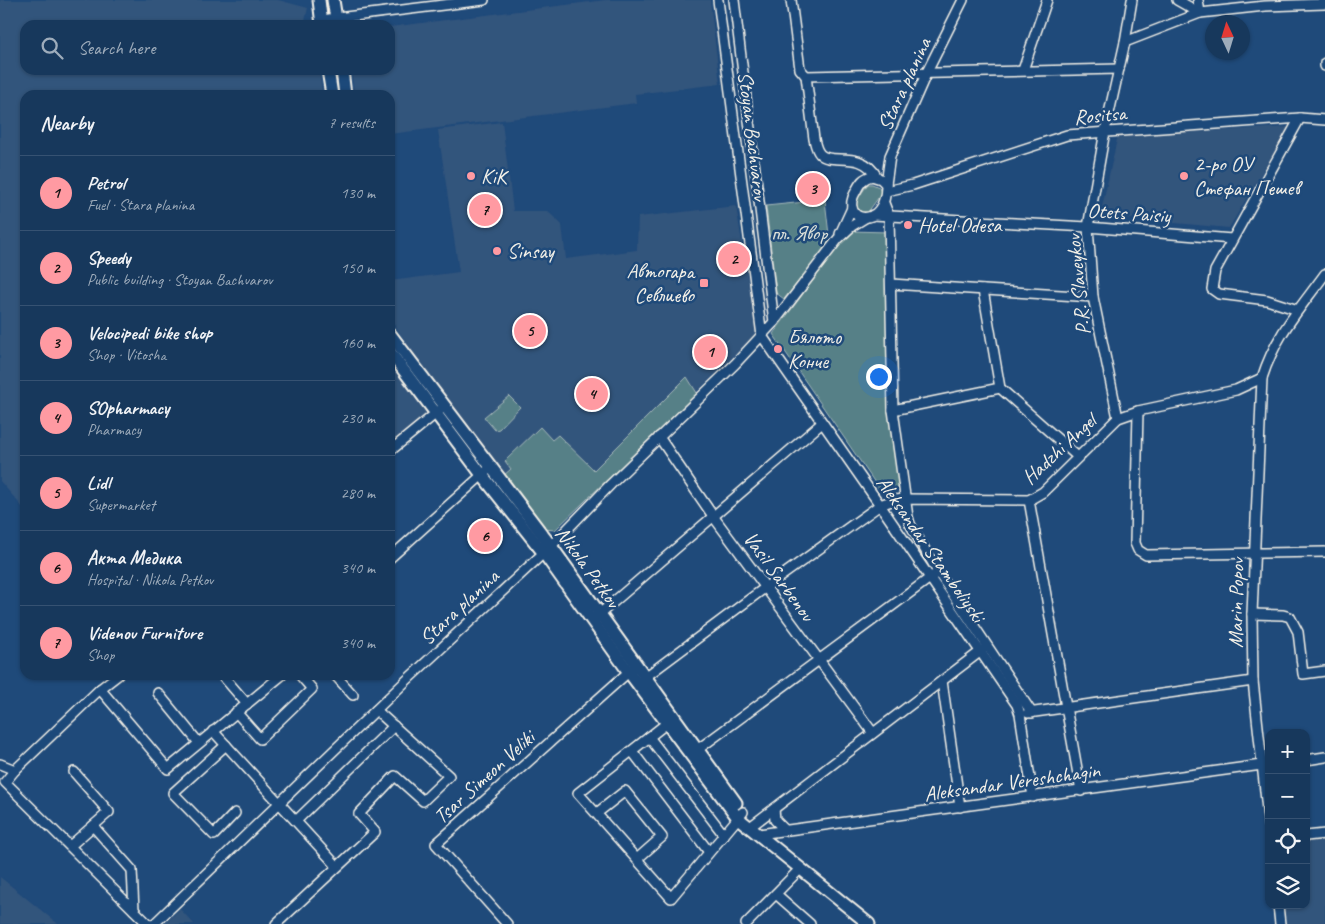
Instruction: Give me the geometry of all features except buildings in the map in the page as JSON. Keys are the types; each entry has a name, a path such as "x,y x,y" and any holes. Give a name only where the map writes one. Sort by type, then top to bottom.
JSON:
{"main road":[{"path":"319,0 321,20"},
{"path":"333,0 336,20"},
{"path":"329,75 331,90"},
{"path":"343,75 344,90"},
{"name":"Nikola Petkov","path":"395,340 446,406 486,471"},
{"name":"Nikola Petkov","path":"395,359 436,413 486,471 547,549 740,815 800,870 869,924"},
{"name":"Nikola Petkov","path":"641,680 667,723 694,752"}],"street":[{"path":"342,20 435,3 484,0"},
{"name":"Stoyan Bachvarov","path":"718,0 762,336"},
{"name":"Stoyan Bachvarov","path":"734,0 774,322"},
{"path":"791,0 800,69 806,76 814,139 820,154 825,157 848,158 862,162 872,168 875,175 884,181 886,188 884,204 889,216"},
{"name":"Stara planina","path":"875,175 890,156 927,72 963,0"},
{"path":"1023,70 1047,0"},
{"name":"P.R. Slaveykov","path":"1118,418 1093,297 1088,227 1105,131 1125,42 1132,0"},
{"path":"1177,0 1200,13"},
{"path":"1198,0 1200,13"},
{"path":"1125,42 1200,13 1269,3 1325,4"},
{"path":"806,76 1119,69"},
{"path":"1298,310 1267,300 1214,292 1212,283 1215,271 1232,239 1300,118"},
{"name":"Rositsa","path":"886,188 913,185 1055,138 1082,133 1300,118 1325,120"},
{"name":"Stara planina","path":"886,188 890,156"},
{"path":"862,162 860,183 852,196 852,208 858,216 869,216 884,204"},
{"path":"860,183 875,175"},
{"name":"Stara planina","path":"838,239 852,208"},
{"name":"Stara planina","path":"154,924 376,710 547,549 659,437 706,394 774,322 838,239 852,226 869,216"},
{"name":"Otets Paisiy","path":"869,216 1088,227 1232,239"},
{"name":"Aleksandar Stamboliyski","path":"889,216 893,410 910,524 1017,706 1034,797"},
{"name":"Marin Popov","path":"1265,765 1253,681 1252,614 1262,378 1279,337 1298,310 1322,286 1325,274"},
{"path":"891,284 1093,297"},
{"path":"983,290 1000,388 1078,457"},
{"name":"Aleksandar Stamboliyski","path":"762,336 877,507 1032,712"},
{"name":"Hadzhi Angel","path":"877,507 905,499 1029,500 1043,492 1118,418 1138,411 1236,390 1262,378"},
{"path":"893,410 1000,388"},
{"path":"395,447 446,406"},
{"path":"1138,411 1135,543 1138,550 1146,555 1325,552"},
{"path":"596,617 822,423"},
{"name":"Vasil Sarbenov","path":"659,437 713,516 873,733"},
{"path":"395,553 486,471"},
{"path":"1029,500 1081,790"},
{"path":"641,680 877,507"},
{"path":"694,752 938,572"},
{"path":"1252,614 1290,617 1298,632 1302,674 1325,671"},
{"path":"755,830 774,809 984,649"},
{"name":"Tsar Simeon Veliki","path":"507,924 436,844 632,668"},
{"path":"112,680 15,770 5,782 148,924"},
{"path":"226,680 246,704"},
{"path":"100,690 168,769 276,680"},
{"path":"236,712 260,739 312,688 305,680"},
{"path":"340,680 353,695"},
{"path":"942,681 960,807"},
{"path":"1020,714 1253,681"},
{"path":"158,693 199,743"},
{"path":"276,924 375,832 360,814 396,776 422,801 449,776 376,710"},
{"path":"667,723 578,793 671,898 740,815"},
{"path":"296,822 394,726"},
{"path":"213,731 337,866"},
{"path":"649,737 724,834"},
{"path":"226,745 173,793 214,834 236,813"},
{"path":"632,751 709,852"},
{"path":"1310,759 1325,757"},
{"path":"0,764 15,770"},
{"name":"Aleksandar Vereshchagin","path":"755,830 785,830 1265,765"},
{"path":"70,846 110,812 74,772"},
{"name":"Marin Popov","path":"1266,774 1268,819"},
{"path":"596,813 625,792 662,837 636,859"},
{"path":"774,809 775,820 785,830"},
{"path":"93,826 132,870 134,910"},
{"path":"1310,836 1325,834"},
{"path":"751,922 800,870"},
{"path":"776,894 810,924"},
{"path":"1278,909 1280,924"}],"shaded area":[{"path":"0,0 278,0 308,8 305,20 20,20 20,75 320,75 322,90 20,90 20,504 0,481"},
{"path":"606,0 710,0 720,84 635,94 636,103 395,133 395,90 353,90 352,75 395,75 395,26"},
{"path":"502,122 513,211 547,211 555,218 562,225 566,259 637,250 638,217 736,206 757,333 555,530 503,476 395,325 395,280 459,272 438,130"},
{"name":"2-ро ОУ Стефан Пешев","path":"1289,127 1229,228 1100,216 1118,135"},
{"path":"395,359 436,413 395,445"},
{"path":"1325,833 1325,924 1287,924 1285,909 1310,909 1310,835"},
{"path":"0,877 58,924 0,924"},
{"path":"180,909 194,924 164,924"}],"green space":[{"path":"868,184 879,187 881,194 868,212 861,212 856,207 856,201"},
{"name":"пл. Явор","path":"825,200 830,244 784,299 776,293 766,206"},
{"path":"850,231 888,232 888,409 902,486 882,493 773,334"},
{"path":"687,377 697,393 555,530 543,529 503,476 511,469 505,461 540,427 552,440 558,435 594,470"},
{"path":"509,396 520,407 499,429 495,430 484,417"}],"place":[{"name":"KiK","path":"471,176"},
{"name":"2-ро ОУ Стефан Пешев","path":"1184,176"},
{"name":"Velocipedi bike shop","path":"813,189"},
{"name":"Videnov Furniture","path":"485,210"},
{"name":"Hotel Odesa","path":"908,225"},
{"name":"Sinsay","path":"497,251"},
{"name":"Speedy","path":"734,259"},
{"name":"Автогара Севлиево","path":"704,283"},
{"name":"Lidl","path":"530,331"},
{"name":"Бялото Конче","path":"778,349"},
{"name":"Petrol","path":"710,352"},
{"name":"SOpharmacy","path":"592,394"},
{"name":"Акта Медика","path":"485,536"}]}
